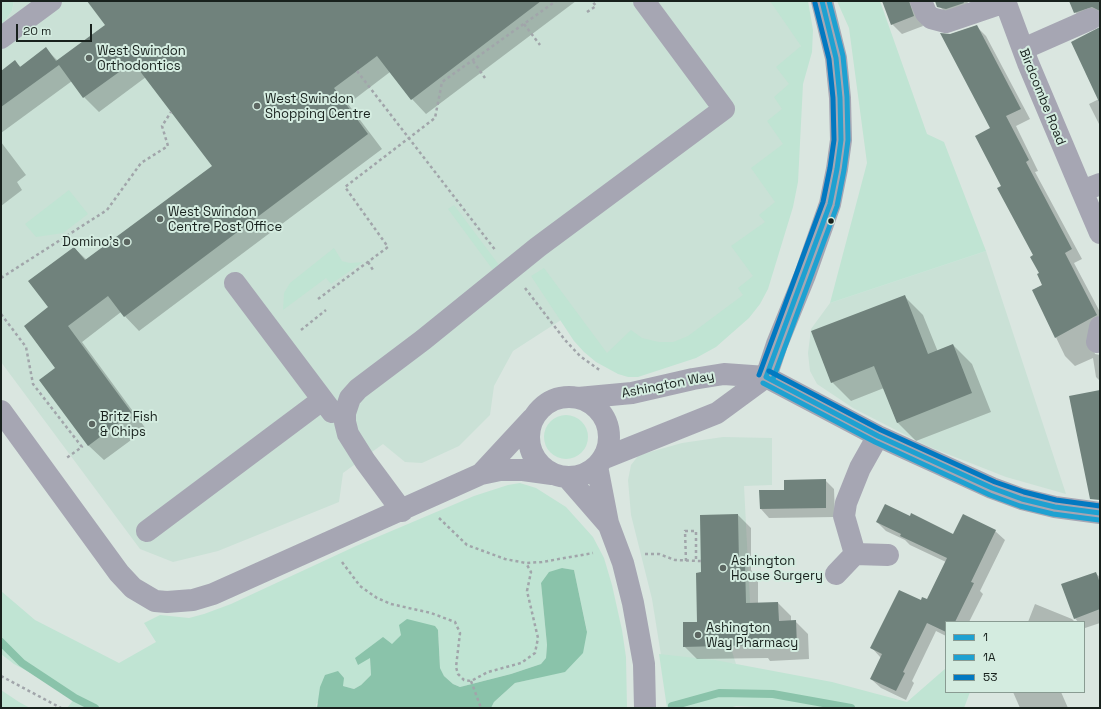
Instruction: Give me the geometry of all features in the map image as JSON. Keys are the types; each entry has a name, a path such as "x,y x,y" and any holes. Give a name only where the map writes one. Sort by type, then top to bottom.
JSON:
{"street":[{"path":"1,38 51,1"},
{"path":"402,511 353,443 345,422 346,404 358,389 511,270 538,247 724,109 644,1"},
{"path":"1,411 119,573 133,588 156,601 167,602 193,600 213,594 402,511 481,474 500,470 523,470 560,476 583,474 600,462 659,435 717,413 766,377 830,204 841,140 840,98 836,58 822,1"},
{"path":"921,1 926,13 931,18 946,22 1005,2"},
{"name":"Birdcombe Road","path":"1005,2 1023,49 1091,188 1100,233"},
{"path":"1023,49 1091,20"},
{"path":"235,283 322,400 333,413 345,422"},
{"name":"Ashington Way","path":"578,398 632,394 693,379 724,374 766,377"},
{"path":"766,377 878,436 958,474 1022,499 1055,507 1100,513"},
{"path":"481,474 533,418 541,407 552,400 565,396 578,398 590,403 600,411 606,423 609,436 608,444 600,462 608,524 617,548 633,603 644,664 645,708"},
{"path":"147,531 322,400"},
{"path":"533,418 529,428 528,440 530,450 535,460 543,468 560,476 608,524"},
{"path":"855,554 844,516 846,503 860,468 878,436"},
{"path":"836,574 855,554 888,555"}],"path":[{"path":"318,299 388,247 345,187 435,118 442,82 556,1"},
{"path":"587,12 596,6 592,1"},
{"path":"524,24 540,45"},
{"path":"473,60 485,78"},
{"path":"357,71 565,340 580,356 604,372"},
{"path":"1,278 107,210 141,163 168,146 162,126 171,112"},
{"path":"368,262 373,270"},
{"path":"1,314 26,347 33,384 82,447 63,461"},
{"path":"427,499 440,520 467,545 483,553 526,563 554,561 617,548"},
{"path":"686,561 685,531 696,531 696,561"},
{"path":"329,543 360,586 377,598 391,604 431,612 455,622 460,633 456,667 458,674 464,680 472,681 488,672 521,663 535,653 538,638 528,591 531,572 526,563"},
{"path":"640,554 659,554 675,560 701,561"},
{"path":"1,676 61,708"},
{"path":"472,681 481,708"}],"shaded area":[{"path":"1,1 14,1 12,11 1,26"},
{"path":"14,1 793,1 802,25 797,107 760,288 722,331 607,359 561,320 513,351 494,386 490,415 459,446 422,463 405,462 383,444 343,473 339,502 218,551 173,562 140,549 1,362 1,26 12,11"},
{"path":"770,1 808,1 813,30 812,52 803,84 798,182 793,207 768,289 760,304 749,318 716,347 696,358 638,377 628,377 618,374 596,362 574,341 531,276 544,268 607,353 631,330 642,338 659,342 673,342 688,336 743,295 738,288 753,276 731,246 765,222 759,215 775,202 751,168 783,144 767,121 782,109 774,97 789,84 776,67 801,46"},
{"path":"837,1 880,1 927,134 944,142 986,251 830,303 867,163 849,28"},
{"path":"69,190 88,214 63,233 36,237 25,224"},
{"path":"454,205 502,269 496,274 448,209"},
{"path":"334,248 342,261 350,263 363,262 331,284 326,278 283,310 284,293 290,283"},
{"path":"986,251 1066,494 1006,477 927,446 853,408 817,384 810,371 808,353 811,329 830,303"},
{"path":"562,415 570,415 582,421 588,433 588,441 582,453 570,459 562,459 550,453 544,441 544,433 550,421"},
{"path":"723,437 772,438 772,485 744,486 751,620 722,620 736,664 661,655 652,599 631,515 628,480 631,465 638,456 682,443"},
{"path":"520,483 536,488 566,507 593,537 604,558 612,585 622,630 626,657 627,708 491,708 494,702 515,683 537,678 587,631 574,570 562,568 541,583 547,645 546,658 541,664 511,674 460,687 453,684 444,676 440,668 438,630 401,635 392,645 370,658 371,675 361,685 354,689 343,686 316,704 317,708 67,708 75,698 90,705 14,664 1,654 1,591 35,620 119,663 156,642 144,623 160,615 189,618 204,614 231,604 356,546 474,496 508,485"},
{"path":"562,568 574,570 587,632 583,653 565,672 515,683 494,702 491,708 317,708 320,687 325,675 338,671 344,678 343,686 354,689 361,685 371,675 370,658 358,665 355,658 383,637 392,644 401,635 399,625 407,619 435,626 438,630 440,668 444,676 453,684 460,687 511,674 541,664 546,658 547,645 541,583 549,572"},
{"path":"659,654 715,660 832,682 907,702 945,669 945,693 970,693 964,708 772,708 736,706 729,708 667,708"},
{"path":"1,690 19,702 30,708 1,708"}],"building":[{"name":"West Swindon Shopping Centre","path":"87,1 541,1 411,100 377,56 334,88 368,134 124,317 108,296 68,326 132,413 88,446 39,380 55,368 24,326 48,307 28,281 74,247 85,260 212,166 133,62 83,98 59,65 1,107 1,71 15,60 20,67 46,47 56,61 105,25"},
{"path":"882,1 909,1 914,16 891,25"},
{"path":"935,1 963,1 964,3 946,9 937,7"},
{"path":"1069,1 1100,1 1100,11 1092,7 1074,13"},
{"path":"977,25 1021,109 1006,116 1029,160 1026,162 1072,249 1065,253 1097,315 1055,338 1032,290 1042,285 1037,274 1039,273 1030,257 1033,255 997,188 1001,186 975,136 990,128 940,33 950,34"},
{"path":"1100,27 1100,104 1071,42"},
{"path":"905,295 928,354 953,344 972,393 897,423 874,366 831,383 811,331"},
{"path":"1100,390 1100,500 1090,499 1069,396"},
{"path":"826,479 826,508 760,509 759,490 784,490 784,480"},
{"path":"885,504 910,516 911,513 953,534 963,514 996,530 971,582 974,583 955,621 945,621 945,632 927,623 903,672 905,673 896,691 870,679 882,654 870,648 899,590 921,600 922,597 927,599 947,558 900,536 901,534 876,522"},
{"path":"738,514 739,563 745,563 746,603 778,602 779,621 796,620 797,647 756,648 756,645 683,647 683,622 697,622 696,573 701,572 700,515"},
{"path":"1096,572 1100,583 1100,609 1074,619 1061,584"}],"waterway":[{"path":"1,642 22,663 75,698 95,708"},
{"path":"672,706 719,693 773,694 851,708"}],"transit line":[{"name":"1","path":"766,377 830,204 837,169 841,140 840,98 836,58 822,1"},
{"name":"1A","path":"773,379 837,206 844,170 848,140 847,97 843,56 829,1"},
{"name":"53","path":"759,375 823,202 830,168 834,140 833,98 829,59 815,3"},
{"name":"53","path":"769,371 881,430 995,482 1024,492 1056,500 1100,506"},
{"name":"1","path":"766,377 878,436 992,488 1022,499 1055,507 1100,513"},
{"name":"1A","path":"763,383 875,442 990,495 1020,506 1053,514 1099,520"}],"place":[{"name":"West Swindon Orthodontics","path":"89,58"},
{"name":"West Swindon Shopping Centre","path":"257,106"},
{"name":"West Swindon Centre Post Office","path":"160,219"},
{"name":"Domino's","path":"127,242"},
{"name":"Britz Fish & Chips","path":"92,424"},
{"name":"Ashington House Surgery","path":"723,568"},
{"name":"Ashington Way Pharmacy","path":"698,635"}]}
